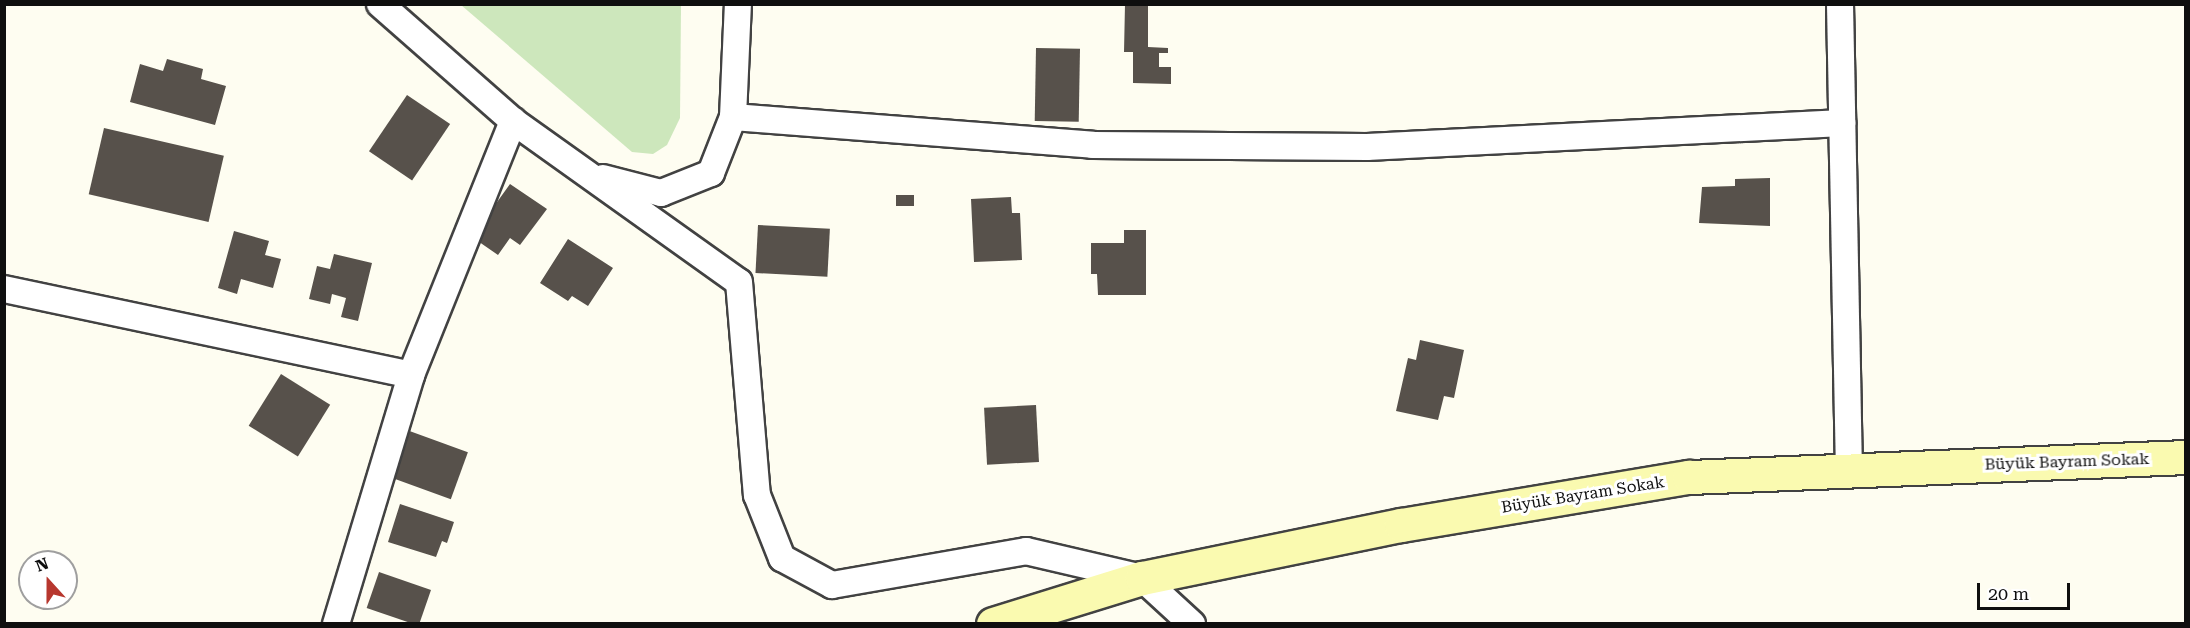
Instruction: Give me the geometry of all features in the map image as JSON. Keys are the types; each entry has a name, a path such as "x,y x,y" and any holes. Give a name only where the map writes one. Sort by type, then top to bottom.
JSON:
{"street":[{"path":"380,4 513,121 739,282 757,495 782,558 832,585 1026,551 1142,578 1192,624"},
{"path":"588,174 661,192 711,173 733,117 738,4"},
{"path":"1840,4 1849,470"},
{"path":"733,117 1092,145 1355,147 1842,123"},
{"path":"336,624 411,375 513,121"},
{"path":"4,289 411,375"},
{"name":"Büyük Bayram Sokak","path":"993,624 1142,578 1401,525 1689,477 2186,457"}],"green space":[{"path":"461,5 681,5 680,118 667,145 653,154 632,152"}],"building":[{"path":"1125,4 1148,4 1148,47 1168,48 1168,53 1159,53 1159,67 1171,67 1171,84 1133,83 1133,52 1124,52"},
{"path":"1036,48 1080,49 1079,122 1035,121"},
{"path":"167,59 203,69 201,79 226,86 215,125 130,102 140,64 163,71"},
{"path":"407,95 450,124 412,180 369,151"},
{"path":"104,128 224,156 209,222 89,194"},
{"path":"1770,178 1770,226 1699,223 1702,187 1735,186 1735,179"},
{"path":"510,184 547,209 520,245 510,238 498,255 472,237"},
{"path":"896,195 914,195 914,206 896,206"},
{"path":"1011,197 1012,213 1020,213 1022,260 974,262 971,199"},
{"path":"758,225 830,229 827,277 755,273"},
{"path":"1124,230 1146,230 1146,295 1098,295 1097,274 1091,274 1091,243 1124,243"},
{"path":"234,231 269,241 265,255 281,259 273,288 241,279 237,294 218,288"},
{"path":"568,239 613,268 588,306 572,296 568,301 540,283"},
{"path":"334,254 372,263 358,321 341,317 346,298 332,294 330,304 309,299 317,266 330,269"},
{"path":"1420,340 1464,350 1454,398 1444,396 1438,420 1396,411 1408,358 1416,360"},
{"path":"281,374 330,405 298,456 249,426"},
{"path":"1036,405 1039,462 987,465 984,408"},
{"path":"404,429 468,452 451,499 387,476"},
{"path":"400,504 454,522 447,543 442,541 436,557 388,542"},
{"path":"379,572 431,590 419,624 367,608"}]}
